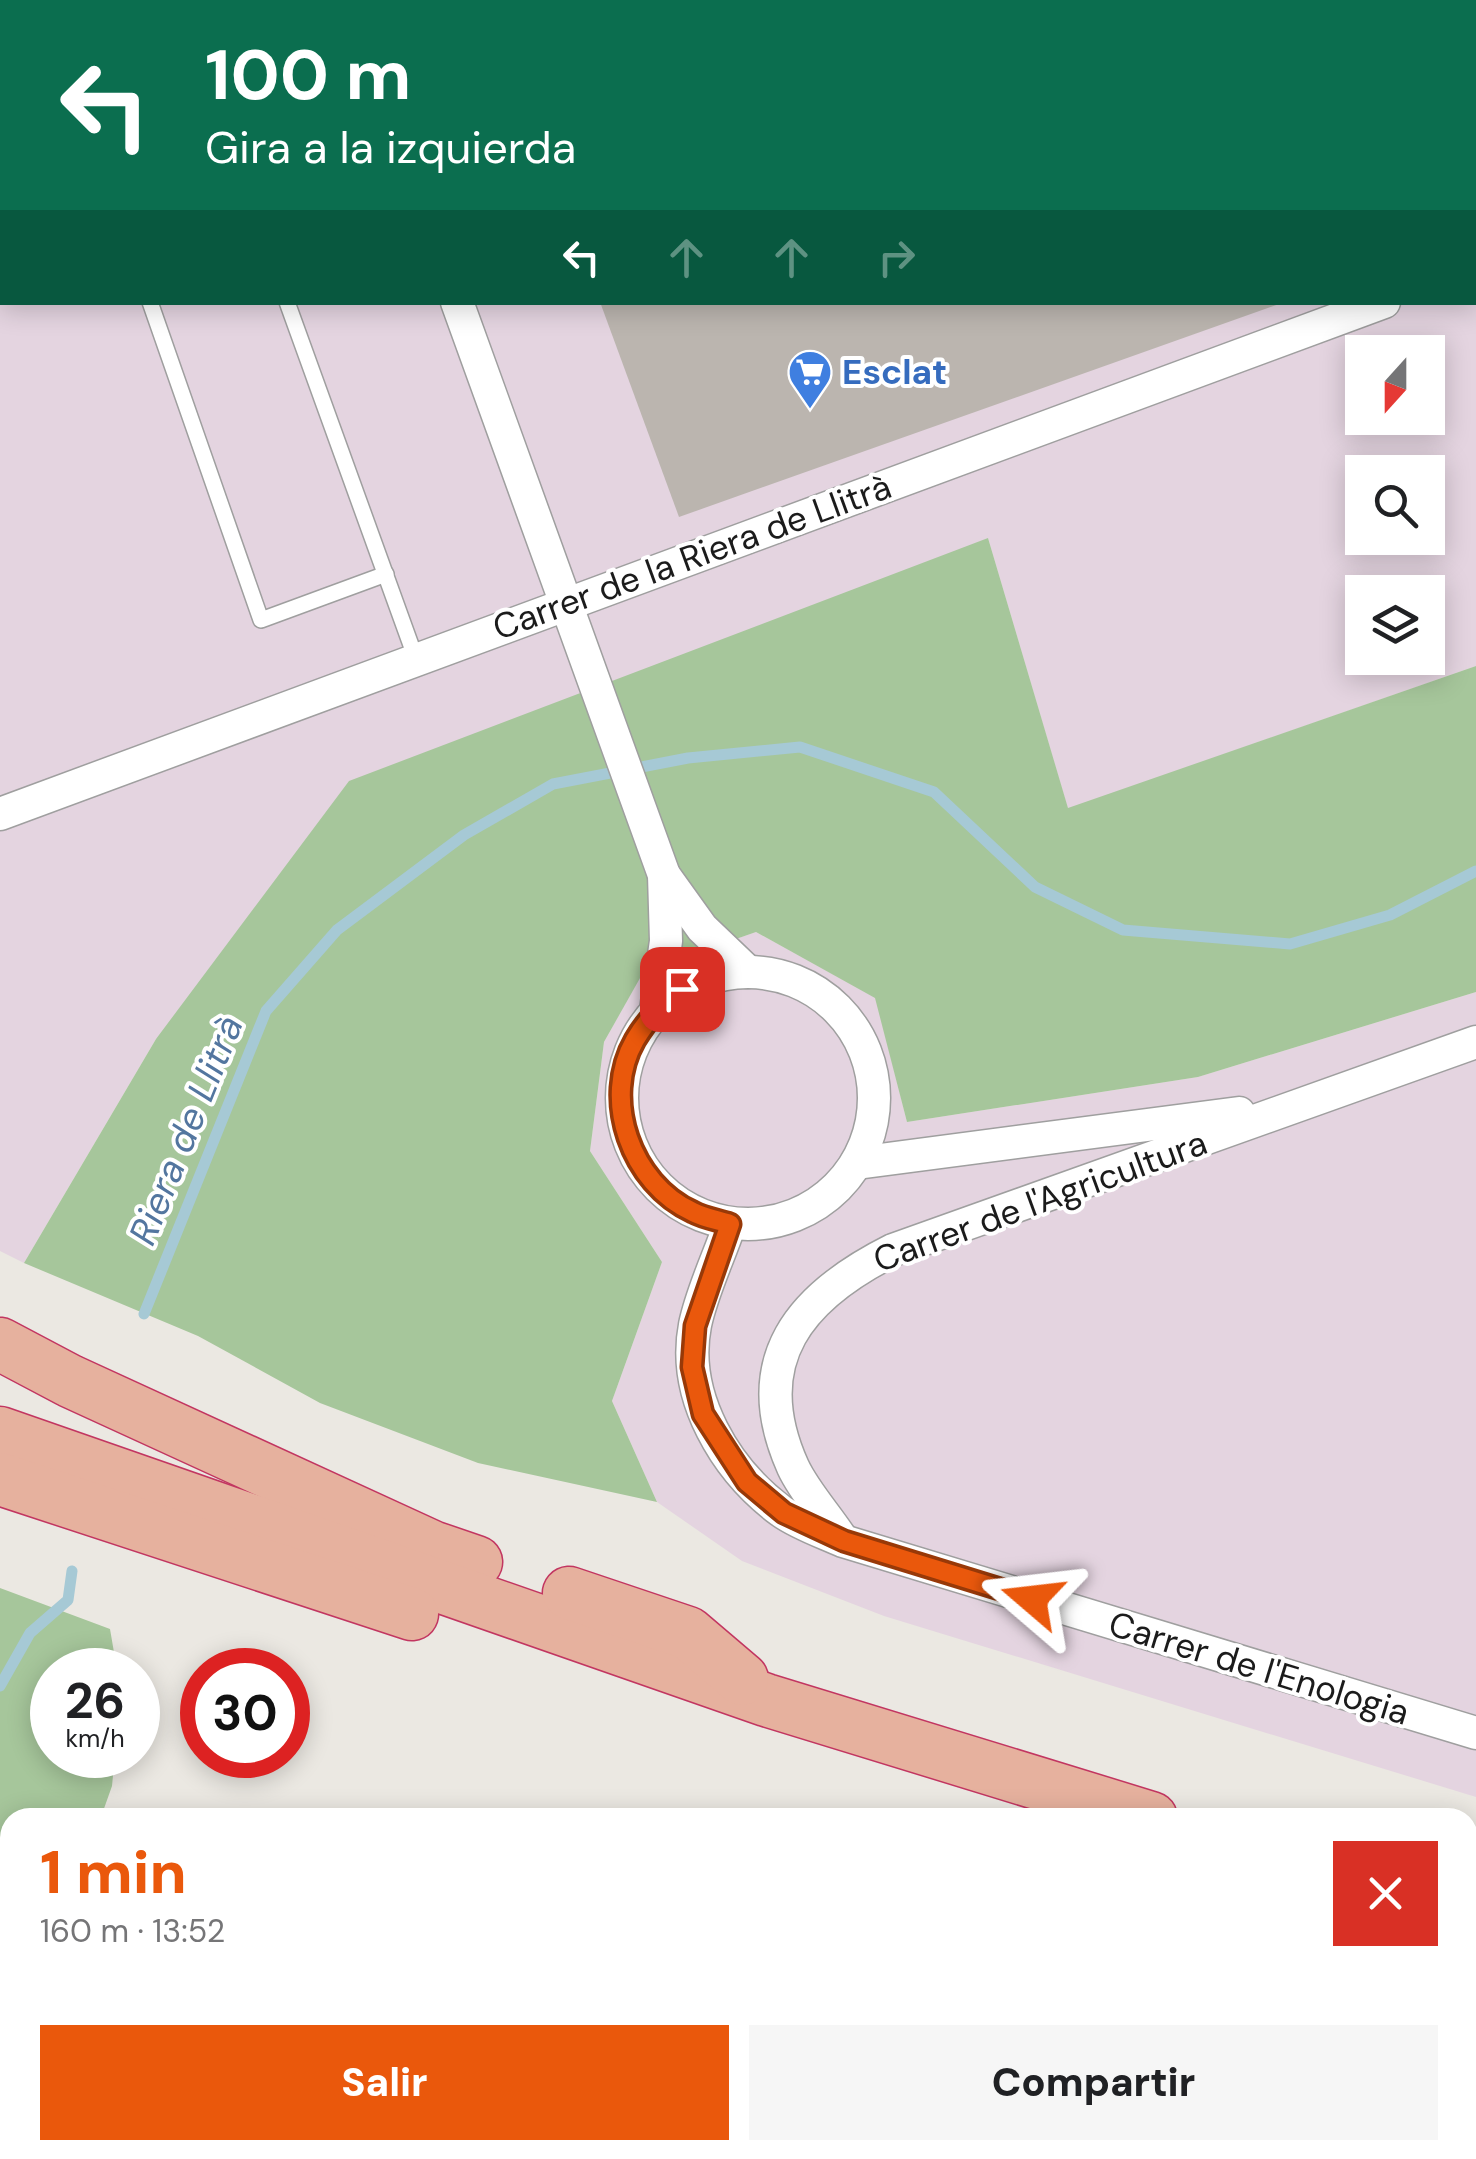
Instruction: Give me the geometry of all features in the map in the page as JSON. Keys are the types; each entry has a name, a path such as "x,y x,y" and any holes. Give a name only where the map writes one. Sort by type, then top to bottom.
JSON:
{"highway":[{"path":"0,1344 70,1381 432,1547 688,1633 766,1700"},
{"path":"0,1432 766,1700 1119,1808"},
{"path":"0,1479 673,1700 766,1700"}],"street":[{"path":"458,305 648,820 664,876 666,942 656,1010"},
{"name":"Carrer de la Riera de Llitrà","path":"0,814 1376,305"},
{"path":"664,876 702,928 748,972"},
{"path":"748,972 782,976 812,989 838,1009 858,1036 870,1067 875,1099 870,1132 857,1163 834,1192 803,1212 767,1224 730,1224 692,1212 660,1190 636,1158 622,1120 622,1080 627,1062 633,1043 656,1010 682,989 714,976 748,972"},
{"name":"Carrer de l'Agricultura","path":"844,1541 793,1468 776,1408 781,1356 804,1311 849,1272 893,1250 1476,1042"},
{"name":"Carrer de l'Agricultura","path":"857,1163 1301,1105"},
{"name":"Carrer de l'Enologia","path":"730,1224 695,1326 692,1367 703,1414 747,1482 784,1513 844,1541 1476,1733"}],"lane":[{"path":"151,305 261,620 386,574"},
{"path":"288,305 416,659"}],"shaded area":[{"path":"0,305 1476,305 1476,666 1068,809 988,538 156,1039 24,1263 0,1251"},
{"path":"756,932 876,998 907,1122 1198,1077 1476,992 1476,1797 884,1616 742,1561 657,1502 612,1401 662,1262 590,1151 604,1042 644,970"}],"green space":[{"path":"988,538 1068,808 1476,666 1476,992 1198,1077 907,1122 875,998 756,932 644,971 604,1042 590,1151 662,1262 612,1401 657,1502 478,1463 320,1403 198,1336 24,1263 156,1039 349,781"},
{"path":"0,1588 110,1629 113,1648 30,1648 30,1778 113,1778 104,1808 0,1808"}],"building":[{"name":"Esclat","path":"601,305 1276,305 679,517"}],"waterway":[{"name":"Riera de Llitrà","path":"144,1314 266,1011 337,930 464,835 553,784 688,758 800,747 934,792 1035,887 1123,930 1290,944 1390,915 1476,871"},
{"name":"Riera de Llitrà","path":"0,1686 30,1633 68,1600 72,1571"}],"place":[{"name":"Esclat","path":"810,410"}],"route":[{"path":"682,989 656,1010 633,1043 622,1080 622,1120 636,1158 660,1190 692,1212 730,1224 695,1326 692,1367 703,1414 747,1482 784,1513 844,1541 1032,1599"}]}
